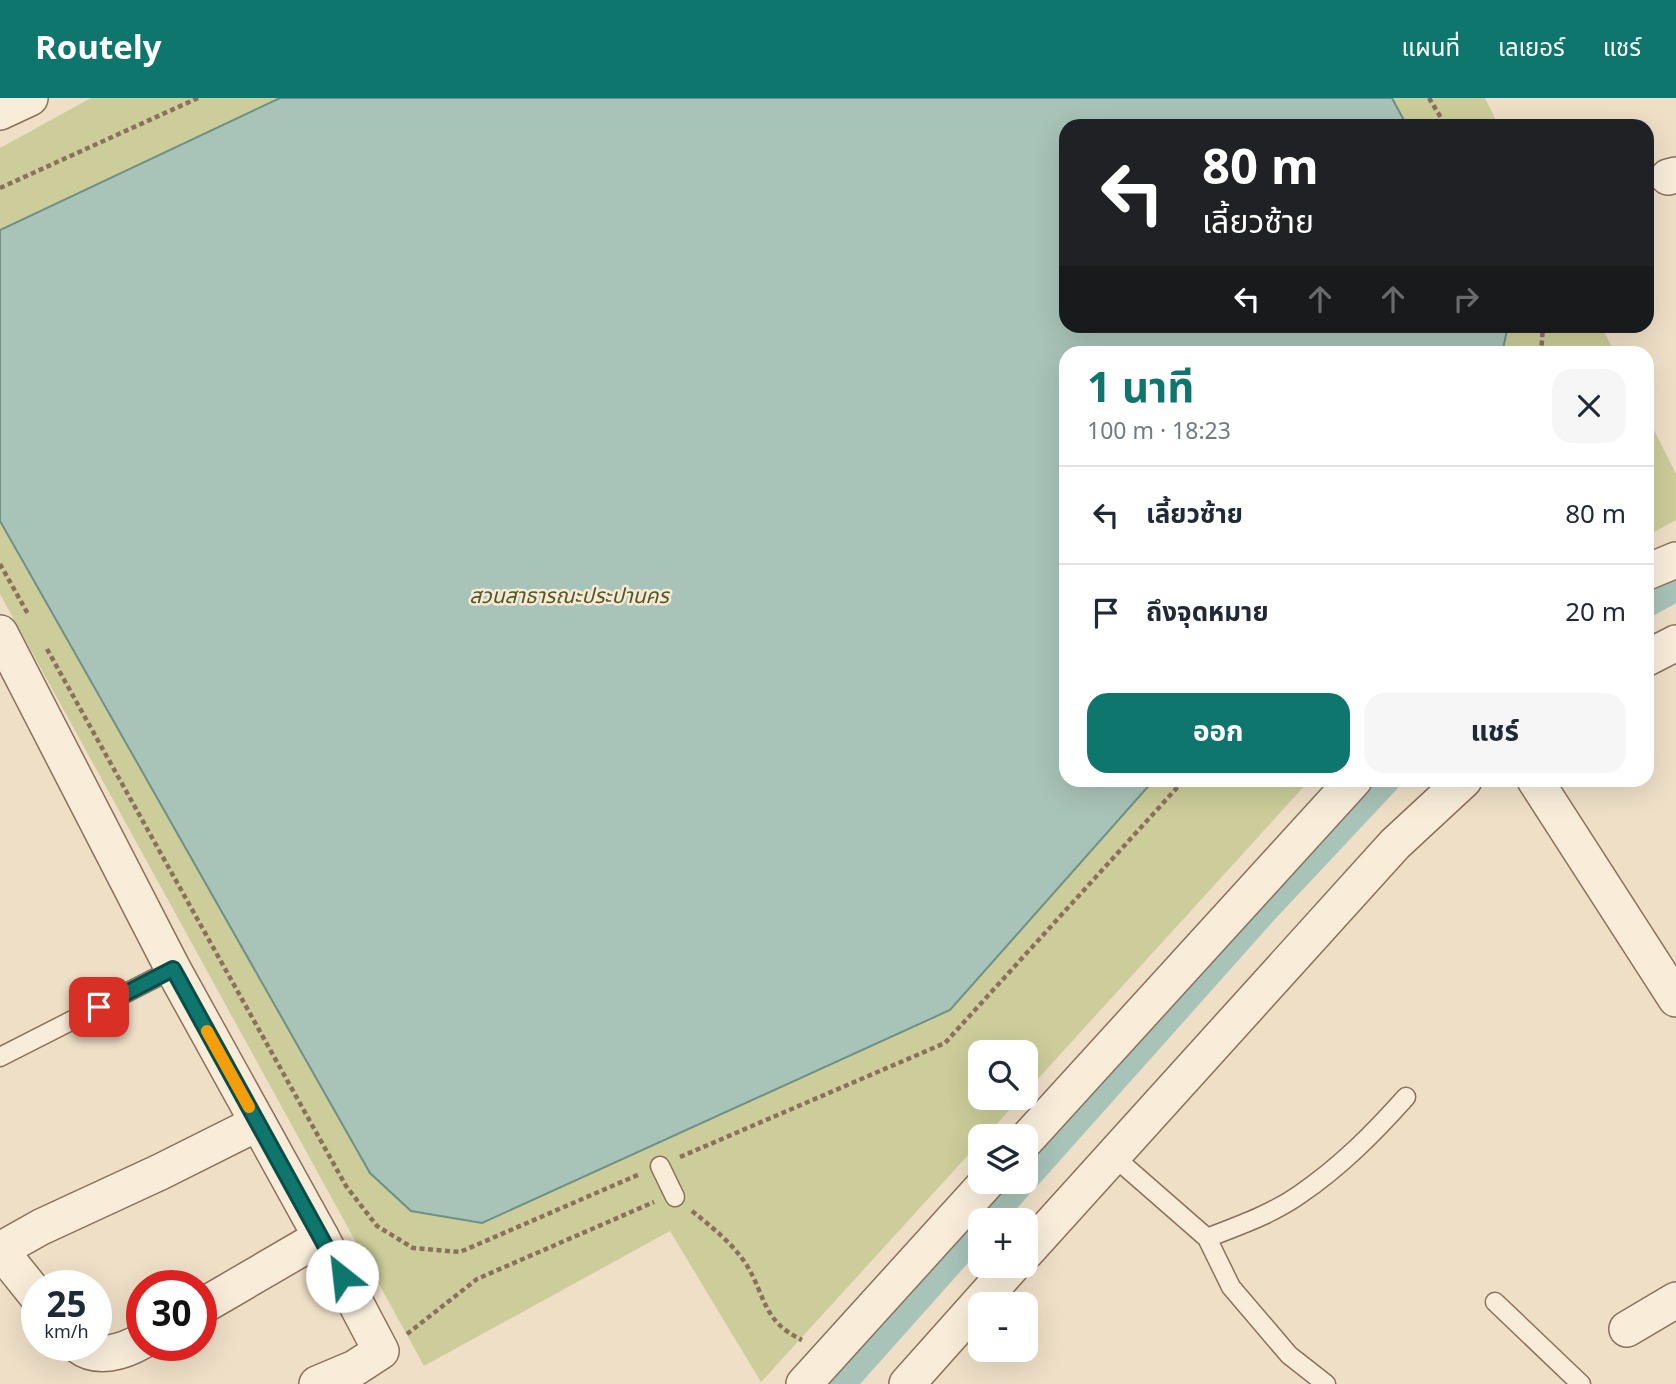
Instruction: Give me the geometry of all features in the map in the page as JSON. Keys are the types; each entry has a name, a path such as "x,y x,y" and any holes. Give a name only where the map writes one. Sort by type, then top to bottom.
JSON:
{"street":[{"path":"0,112 30,98"},
{"path":"1654,569 1676,560"},
{"path":"9,635 10,681 173,969 381,1351 355,1368 317,1384"},
{"path":"1038,1127 1348,787"},
{"path":"1038,1238 1395,844 1456,787"},
{"path":"1540,787 1676,999"},
{"path":"21,1276 0,1250 41,1227 258,1123"},
{"path":"804,1384 976,1194"},
{"path":"217,1298 321,1237"},
{"path":"907,1384 1001,1278"},
{"path":"1627,1329 1676,1300"}],"lane":[{"path":"0,1057 173,969"},
{"path":"1207,1238 1242,1225 1297,1197 1363,1144 1405,1097"},
{"path":"1112,1155 1207,1238 1231,1287 1289,1355 1326,1384"},
{"path":"660,1166 675,1198"},
{"path":"1495,1301 1581,1384"}],"path":[{"path":"0,188 198,98"},
{"path":"1429,98 1442,119"},
{"path":"0,564 9,635"},
{"path":"41,638 346,1186 377,1226 413,1248 460,1252 945,1044 1178,787"},
{"path":"381,1351 424,1323 477,1279 658,1200 675,1198 720,1234 746,1265 763,1303 778,1324 794,1336 832,1354"}],"green space":[{"name":"สวนสาธารณะประปานคร","path":"91,98 1485,98 1496,119 1059,119 1059,333 1605,333 1611,346 1059,346 1059,787 1304,787 1038,1079 1038,1040 968,1040 968,1110 1009,1110 997,1124 968,1124 968,1155 761,1382 670,1231 424,1366 0,594 0,148"},
{"path":"1654,430 1676,474 1676,520 1654,532"}],"shaded area":[{"name":"สวนสาธารณะประปานคร","path":"280,98 1392,98 1403,119 1059,119 1059,333 1506,333 1504,346 1059,346 1059,787 1148,787 950,1010 482,1223 411,1211 370,1173 0,521 0,230"}],"waterway":[{"path":"1654,598 1676,586"},
{"path":"1038,1163 1264,909 1378,787"},
{"path":"997,1208 1010,1194"},
{"path":"840,1384 968,1240"}],"slow traffic":[{"path":"207,1031 249,1107"}],"route":[{"path":"99,1007 173,969 342,1276"}]}
